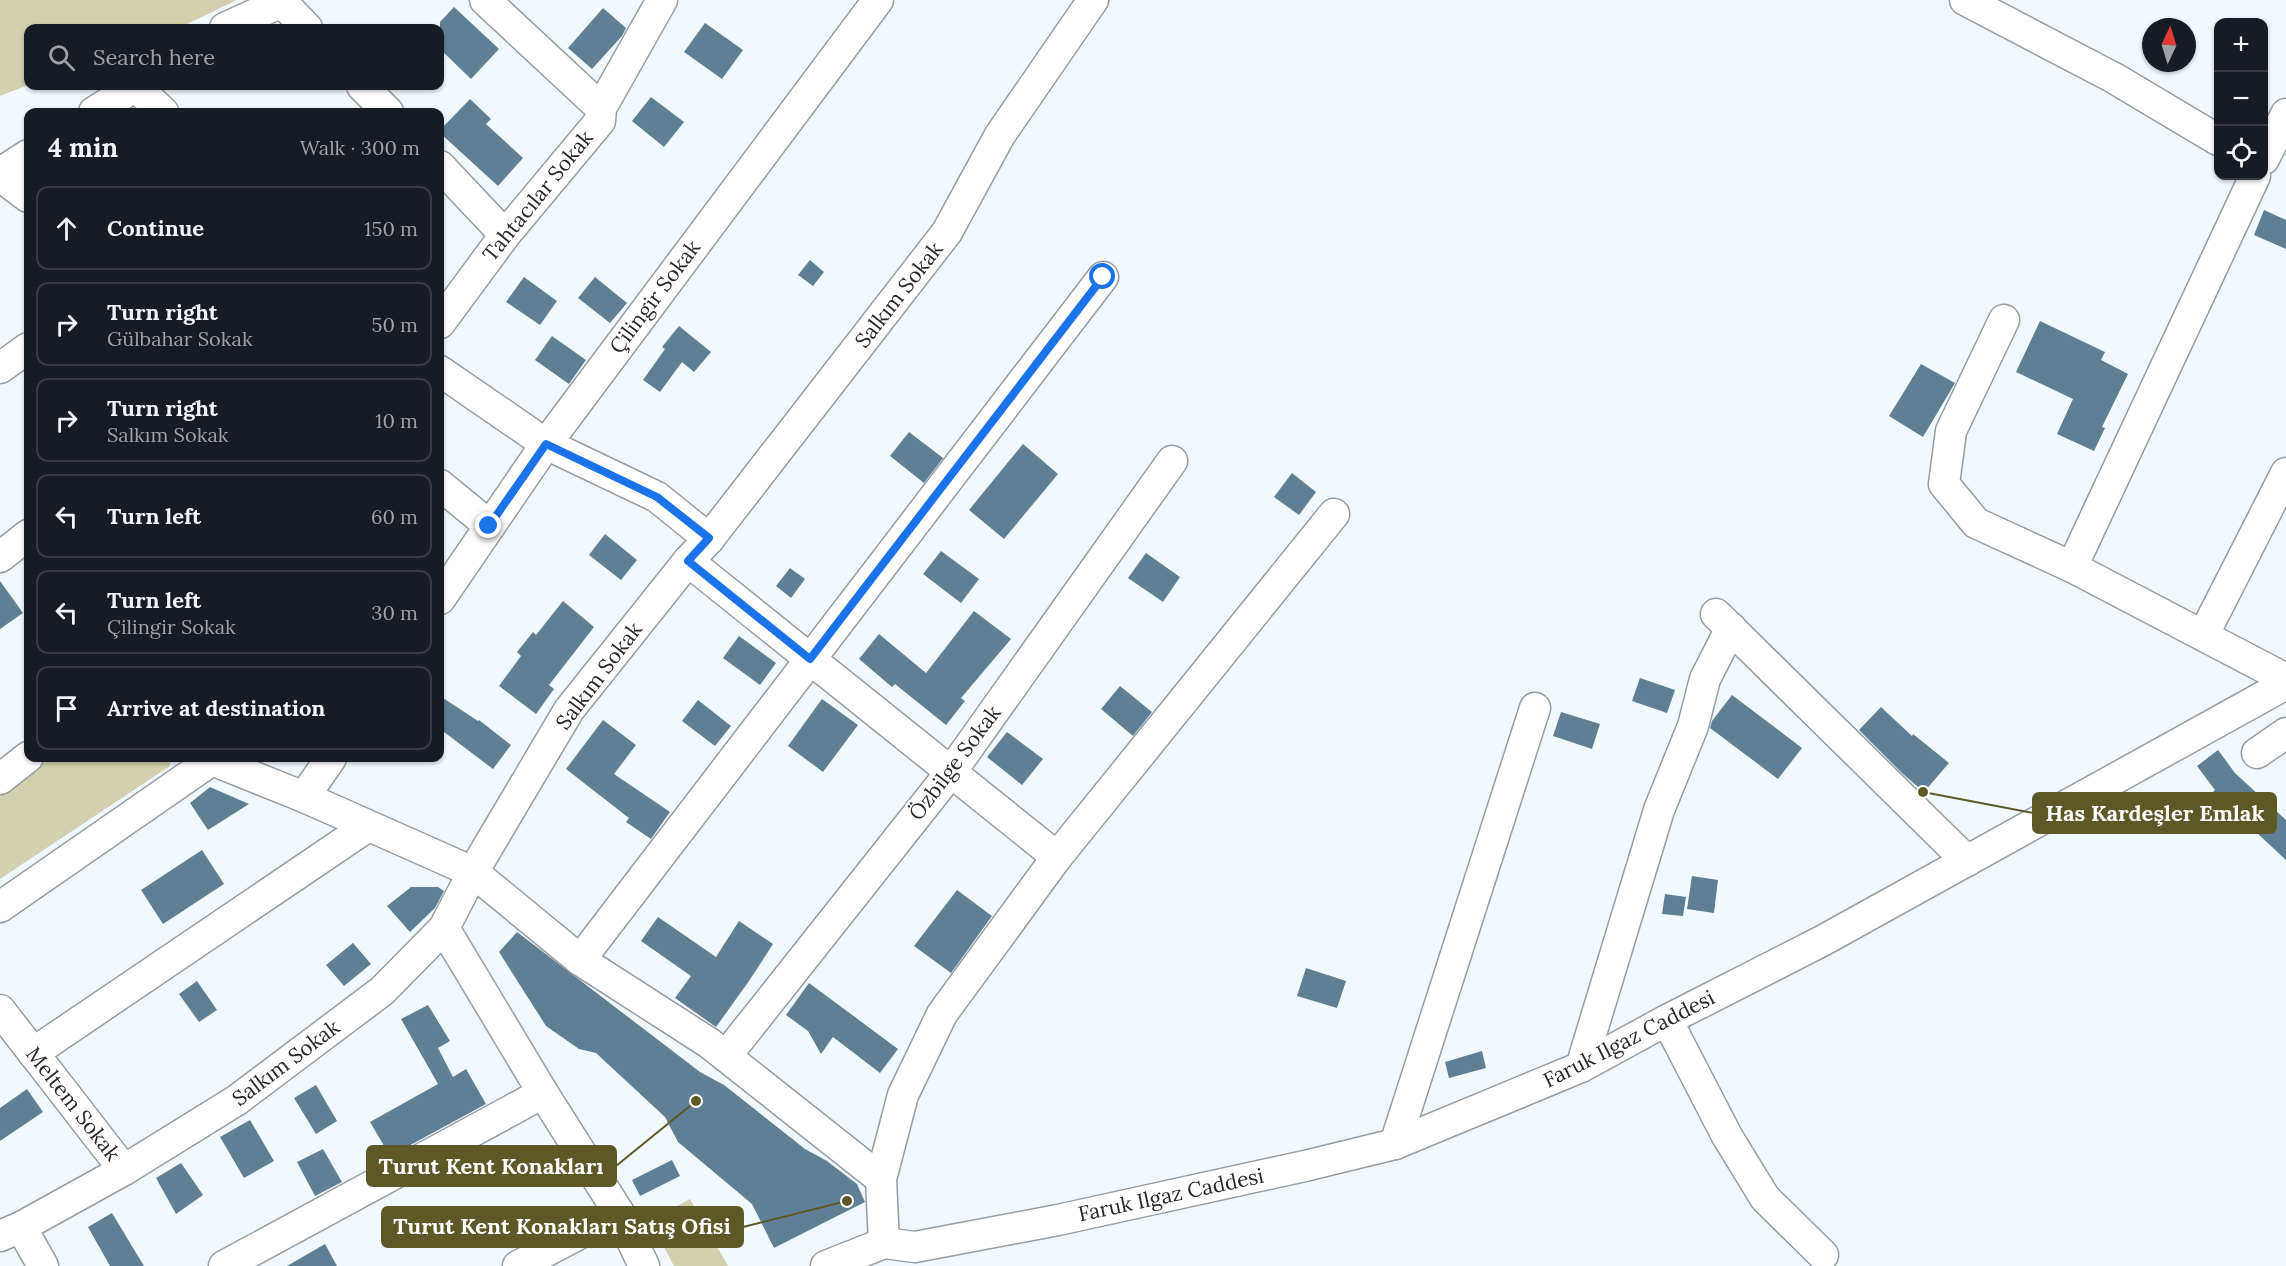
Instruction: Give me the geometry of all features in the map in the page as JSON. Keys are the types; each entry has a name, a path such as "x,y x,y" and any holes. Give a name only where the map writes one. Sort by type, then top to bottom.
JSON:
{"street":[{"name":"Tahtacılar Sokak","path":"444,317 505,235 600,121 601,108 485,0"},
{"path":"601,108 662,0"},
{"name":"Çilingir Sokak","path":"444,593 546,444 878,0"},
{"name":"Salkım Sokak","path":"11,1231 124,1170 237,1100 382,992 444,928 473,872 569,710 709,538 947,232 1000,135 1093,0"},
{"path":"1965,0 2114,78 2214,138"},
{"path":"234,24 284,1 304,24"},
{"path":"100,108 130,90"},
{"path":"140,90 159,108"},
{"path":"366,90 384,108"},
{"path":"2268,151 2286,114"},
{"path":"24,157 0,174 24,194"},
{"path":"444,170 505,235"},
{"path":"2072,567 2254,180"},
{"path":"580,960 1103,277"},
{"path":"2004,320 1951,431 1944,484 1976,523 2072,567 2286,678"},
{"path":"0,368 24,351"},
{"path":"444,374 546,444 657,497 709,538"},
{"name":"Özbilge Sokak","path":"726,1056 951,772 1172,460"},
{"path":"2204,634 2286,473"},
{"path":"444,488 489,526"},
{"path":"883,1255 881,1179 903,1095 942,1014 1057,857 1334,514"},
{"path":"0,556 24,538"},
{"path":"688,561 1057,857"},
{"path":"1581,1067 1659,810 1694,726 1705,679 1724,621 1967,861"},
{"path":"2274,690 2286,721"},
{"name":"Faruk Ilgaz Caddesi","path":"825,1266 1058,1220 1395,1144 1581,1067 1667,1020 1822,941 2274,690"},
{"path":"1395,1144 1535,708"},
{"path":"2257,753 2286,734"},
{"path":"0,779 24,760"},
{"path":"0,907 206,762"},
{"path":"217,762 304,797 473,872 580,960 709,1043 881,1179"},
{"path":"304,797 328,762"},
{"path":"33,1053 368,826"},
{"path":"444,928 543,1093 619,1213 644,1266"},
{"name":"Meltem Sokak","path":"0,1010 124,1170"},
{"path":"1667,1020 1727,1136 1765,1198 1823,1255"},
{"path":"224,1266 543,1093"},
{"path":"518,1266 619,1213"},
{"path":"11,1231 43,1266"}],"shaded area":[{"path":"0,0 237,0 187,24 24,24 24,87 0,96"},
{"path":"45,762 170,762 170,766 0,879 0,794"},
{"path":"690,1199 728,1266 674,1266 650,1221"}],"building":[{"path":"454,7 499,49 471,79 444,53 444,24 440,22"},
{"path":"603,8 626,28 622,36 592,69 568,48"},
{"path":"705,23 743,50 722,79 684,52"},
{"path":"651,97 684,122 664,147 632,121"},
{"path":"470,99 491,119 486,124 523,158 498,186 444,137 444,126"},
{"path":"2264,210 2286,220 2286,249 2254,235"},
{"path":"810,260 824,272 813,286 798,275"},
{"path":"524,277 557,301 540,325 506,302"},
{"path":"595,277 627,303 610,323 578,298"},
{"path":"2040,321 2105,352 2101,360 2128,374 2102,427 2105,428 2094,451 2057,434 2073,399 2016,372"},
{"path":"679,326 711,352 694,372 682,362 660,392 643,380 665,349 662,347"},
{"path":"552,336 586,360 569,384 535,360"},
{"path":"1921,364 1955,383 1923,437 1889,416"},
{"path":"909,432 943,458 924,483 890,456"},
{"path":"1023,444 1058,474 1004,539 969,510"},
{"path":"1292,473 1316,492 1299,515 1274,497"},
{"path":"605,534 637,560 621,580 589,555"},
{"path":"941,551 979,579 961,603 923,574"},
{"path":"1146,553 1180,577 1163,602 1128,578"},
{"path":"790,568 805,579 791,598 776,586"},
{"path":"0,581 23,613 0,629"},
{"path":"563,601 594,627 549,685 554,689 536,714 499,686 521,656 517,652 533,632 536,635"},
{"path":"974,611 1011,639 961,698 965,701 946,725 895,684 892,687 859,659 879,634 926,673"},
{"path":"739,636 776,663 760,685 723,658"},
{"path":"1640,678 1675,690 1667,713 1632,701"},
{"path":"1120,686 1152,712 1133,736 1101,709"},
{"path":"1732,695 1802,748 1778,779 1710,728 1712,721"},
{"path":"444,699 479,720 511,745 493,769 444,732"},
{"path":"822,699 858,725 823,772 788,746"},
{"path":"698,700 731,726 715,746 682,721"},
{"path":"1881,707 1912,736 1913,734 1949,763 1924,792 1859,730"},
{"path":"1561,712 1600,724 1592,749 1553,736"},
{"path":"603,720 636,745 614,774 670,812 651,839 626,822 629,818 566,769"},
{"path":"1007,732 1043,759 1022,785 987,757"},
{"path":"2218,750 2235,773 2286,820 2286,860 2213,792 2215,790 2197,766"},
{"path":"210,787 249,804 208,830 190,803"},
{"path":"202,850 224,884 163,924 141,890"},
{"path":"1692,876 1718,880 1714,913 1687,909"},
{"path":"411,887 438,887 444,891 435,908 410,932 387,906"},
{"path":"957,890 992,916 951,973 914,946"},
{"path":"1665,894 1686,897 1683,916 1662,914"},
{"path":"658,917 716,957 739,921 773,944 716,1027 675,998 691,976 641,941"},
{"path":"517,932 700,1072 724,1085 805,1149 827,1161 857,1184 865,1202 774,1248 752,1204 678,1142 665,1117 596,1053 579,1049 546,1026 499,952"},
{"path":"353,943 371,964 344,986 326,965"},
{"path":"1306,968 1346,981 1337,1008 1297,996"},
{"path":"197,981 217,1010 199,1022 179,994"},
{"path":"809,983 898,1049 880,1073 833,1037 821,1054 808,1031 786,1015"},
{"path":"428,1005 450,1041 438,1048 453,1077 466,1069 486,1104 390,1156 370,1122 438,1084 401,1019"},
{"path":"1482,1051 1486,1068 1449,1078 1445,1062"},
{"path":"316,1085 337,1121 316,1134 294,1098"},
{"path":"27,1089 43,1112 0,1141 0,1108"},
{"path":"250,1120 274,1161 244,1178 220,1137"},
{"path":"323,1149 342,1182 315,1196 297,1162"},
{"path":"672,1160 680,1176 640,1196 632,1180"},
{"path":"181,1163 203,1195 176,1214 156,1178"},
{"path":"112,1213 144,1266 110,1266 88,1227"},
{"path":"325,1244 337,1266 287,1266"}],"place":[{"name":"Has Kardeşler Emlak","path":"1923,792"},
{"name":"Turut Kent Konakları","path":"696,1101"},
{"name":"Turut Kent Konakları Satış Ofisi","path":"847,1201"}],"route":[{"path":"489,526 546,444 657,497 709,538 688,561 810,659 1103,277"}]}
